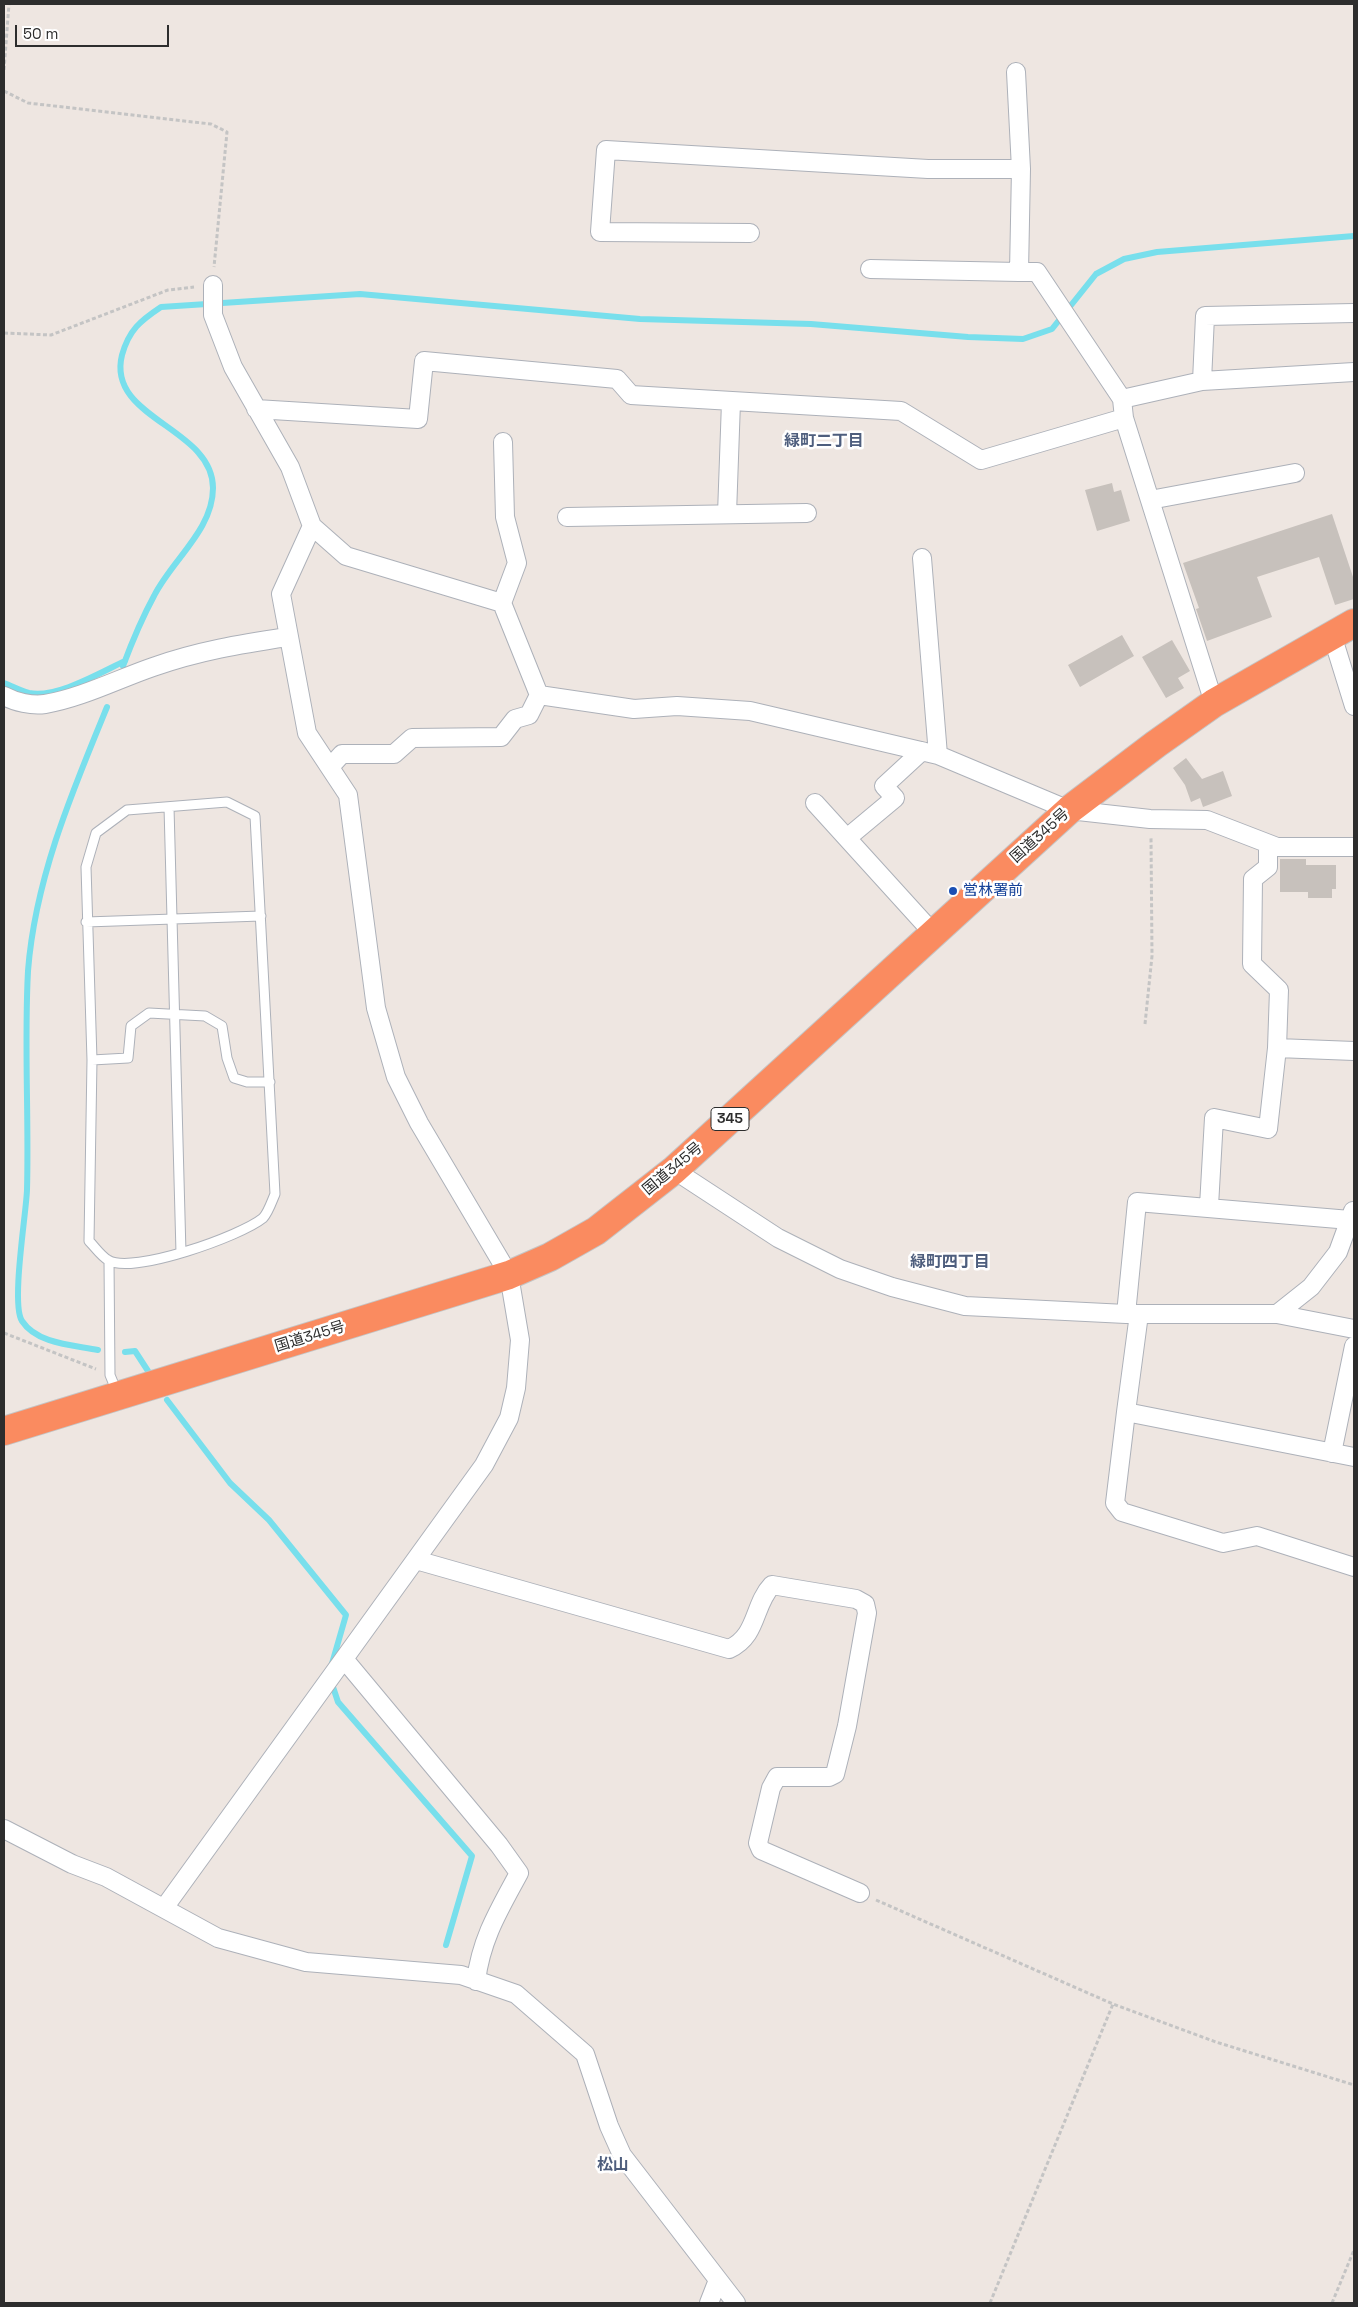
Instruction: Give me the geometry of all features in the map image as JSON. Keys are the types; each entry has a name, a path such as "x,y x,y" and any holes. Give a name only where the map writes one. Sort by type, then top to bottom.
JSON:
{"highway":[{"name":"国道345号","path":"4,1431 114,1386 509,1275 550,1257 596,1231 674,1170 1069,810 1214,703 1343,629"}],"street":[{"path":"1016,72 1021,169 1019,272"},
{"path":"750,233 600,232 606,150 928,169 1021,169"},
{"path":"870,269 1037,272 1122,399 1124,418 1214,703"},
{"path":"212,285 212,315 234,367 290,467 312,526 346,556 502,603"},
{"path":"1202,381 1204,316 1354,313"},
{"path":"256,409 418,418 424,361 617,379 631,395 901,411 981,460 1124,418"},
{"path":"1122,399 1202,381 1354,372"},
{"path":"727,514 731,402"},
{"path":"330,767 342,754 394,754 412,738 501,737 515,719 529,715 539,695 502,603 517,563 505,517 503,442"},
{"path":"1150,500 1294,473"},
{"path":"567,517 807,513"},
{"path":"164,1908 484,1466 509,1418 516,1388 520,1340 509,1275 419,1123 396,1077 376,1008 348,795 307,733 287,637 281,594 312,526"},
{"path":"922,558 930,753"},
{"path":"1343,629 1354,706"},
{"path":"4,696 25,703 50,703 155,666 218,647 287,637"},
{"path":"539,695 634,709 676,706 750,711 930,753 1069,810 1150,819 1207,820 1276,847 1354,847"},
{"path":"847,838 895,798 884,786 930,753"},
{"path":"815,803 933,934"},
{"path":"1209,1206 1214,1118 1268,1129 1277,1048 1279,990 1252,964 1253,879 1268,867 1268,844"},
{"path":"1277,1048 1354,1051"},
{"path":"674,1170 778,1238 840,1269 892,1287 965,1306 1133,1314 1276,1314 1354,1329"},
{"path":"1276,1314 1316,1280 1338,1252 1352,1214 1137,1202 1133,1314 1126,1412 1115,1503 1122,1512 1223,1544 1257,1536 1354,1567"},
{"path":"1332,1453 1354,1346"},
{"path":"1126,1412 1354,1457"},
{"path":"416,1560 705,1644 729,1649 741,1644 753,1622 764,1592 772,1585 856,1599 866,1604 867,1613 849,1717 835,1774 829,1777 785,1775 777,1777 771,1788 758,1844 761,1850 860,1893"},
{"path":"344,1659 499,1845 519,1874 492,1922 480,1954 476,1981"},
{"path":"4,1829 72,1864 106,1877 218,1938 306,1962 461,1975 516,1994 586,2054 609,2126 622,2155 736,2303"},
{"path":"710,2303 718,2280"}],"lane":[{"path":"226,802 255,816 275,1194 264,1217 243,1230 181,1253 136,1264 108,1261 89,1241 92,1060 86,922 86,867 96,833 126,810 169,807 226,802"},
{"path":"169,807 170,918 181,1253"},
{"path":"86,922 261,916"},
{"path":"92,1060 128,1058 131,1026 149,1013 205,1016 222,1026 226,1058 234,1078 248,1082 270,1082"},
{"path":"108,1261 114,1386"}],"path":[{"path":"4,70 9,4"},
{"path":"4,91 28,104 211,124 227,132 212,285 168,290 50,335 4,333"},
{"path":"1145,1024 1152,956 1150,819"},
{"path":"4,1333 114,1386"},
{"path":"860,1893 1113,2004 1216,2042 1354,2086"},
{"path":"990,2303 1113,2004"},
{"path":"1332,2303 1354,2250"}],"building":[{"path":"1112,483 1114,492 1121,490 1130,521 1097,531 1085,490"},
{"path":"1332,514 1354,580 1354,599 1335,605 1319,557 1257,577 1272,617 1207,641 1196,609 1199,608 1183,563"},
{"path":"1122,635 1134,656 1080,687 1068,665"},
{"path":"1172,640 1190,671 1178,678 1184,688 1166,698 1142,657"},
{"path":"1186,758 1202,779 1223,771 1232,796 1203,807 1200,798 1191,802 1185,785 1173,768"},
{"path":"1280,859 1306,859 1306,865 1336,865 1336,889 1332,889 1332,898 1308,898 1308,892 1280,892"}],"waterway":[{"path":"123,666 137,630 154,596 206,518 213,488 208,467 197,450 144,409 129,394 121,377 122,355 128,339 141,322 161,307 360,294 640,319 811,324 968,337 1023,339 1052,329 1096,274 1124,259 1157,252 1354,236"},
{"path":"4,683 29,693 52,692 78,683 125,661"},
{"path":"98,1350 67,1345 46,1339 29,1329 22,1321 19,1312 18,1279 27,1190 27,998 32,937 38,903 57,836 107,707"},
{"path":"125,1352 135,1351 148,1371"},
{"path":"167,1400 230,1483 269,1520 346,1615 331,1667"},
{"path":"331,1681 338,1702 472,1856 446,1945"}],"place":[{"name":"営林署前","path":"953,891"}],"district":[{"name":"緑町二丁目","path":"824,442"},
{"name":"緑町四丁目","path":"950,1263"},
{"name":"松山","path":"613,2166"}]}
